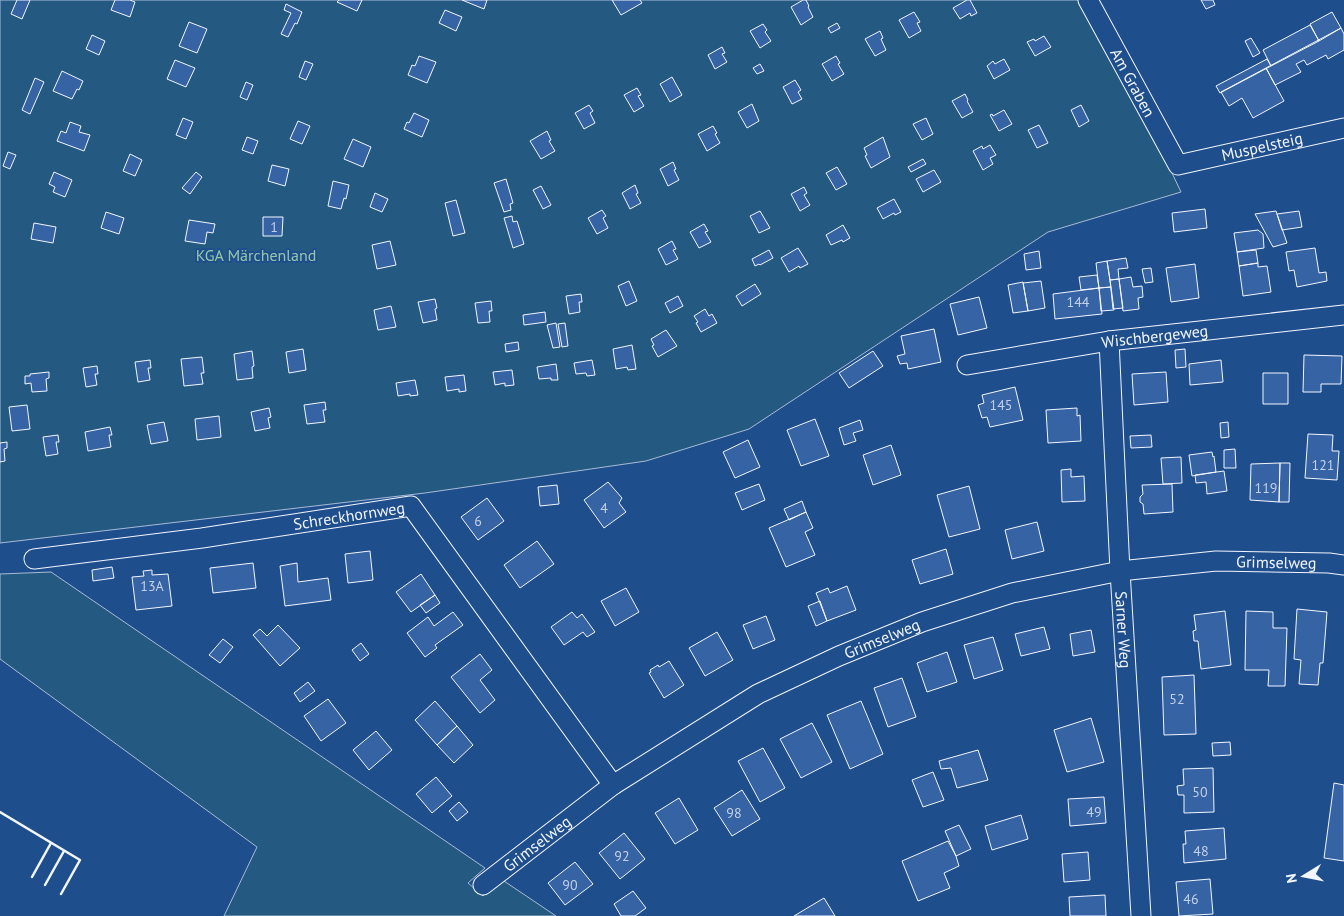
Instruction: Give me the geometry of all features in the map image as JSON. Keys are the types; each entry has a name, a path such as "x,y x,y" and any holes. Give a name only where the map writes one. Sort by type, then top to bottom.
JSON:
{"street":[{"name":"Am Graben","path":"1088,0 1178,165"},
{"name":"Muspelsteig","path":"1178,165 1344,128"},
{"name":"Wischbergeweg","path":"968,365 1109,341 1344,315"},
{"name":"Sarner Weg","path":"1109,341 1120,572 1141,916"},
{"name":"Schreckhornweg","path":"34,559 202,538 411,506 613,785"},
{"name":"Grimselweg","path":"483,885 613,785 758,694 839,656 922,622 1012,593 1120,572 1216,561 1344,564"}],"green space":[{"name":"KGA Märchenland","path":"0,0 1078,0 1162,152 1181,192 1048,232 749,429 646,461 425,493 0,543"},
{"path":"51,572 485,868 468,883 483,896 501,879 556,916 224,916 257,847 0,659 0,574"}],"building":[{"path":"17,0 30,0 22,19 11,14"},
{"path":"115,0 135,2 130,17 111,10"},
{"path":"339,0 362,0 357,11 337,2"},
{"path":"462,0 487,0 484,9"},
{"path":"612,0 640,0 642,3 621,15"},
{"path":"806,0 813,17 801,25 791,7"},
{"path":"970,0 977,13 971,16 970,13 960,19 953,8"},
{"path":"1201,0 1213,0 1215,5 1206,9"},
{"path":"286,4 302,12 297,24 295,23 288,37 281,34 291,13 284,10"},
{"path":"445,10 462,17 456,31 439,23"},
{"path":"914,12 920,22 917,23 921,31 909,38 899,20"},
{"path":"1332,12 1341,28 1319,41 1310,24"},
{"path":"189,22 207,29 197,53 179,46"},
{"path":"837,23 840,28 831,33 828,28"},
{"path":"763,24 767,30 765,32 771,41 760,48 750,31"},
{"path":"1310,25 1319,41 1271,66 1263,50"},
{"path":"1341,28 1344,34 1344,50 1328,59 1326,55 1307,65 1304,60 1296,64 1301,72 1275,85 1266,68"},
{"path":"880,31 886,50 875,56 865,39"},
{"path":"92,35 105,41 99,55 86,49"},
{"path":"1044,36 1051,47 1035,56 1027,42 1034,39 1035,41"},
{"path":"1251,38 1260,53 1253,57 1245,41"},
{"path":"722,47 725,53 722,54 727,62 715,69 708,55"},
{"path":"419,56 436,62 427,83 408,75 412,65 415,66"},
{"path":"836,56 844,74 832,81 822,64"},
{"path":"1004,59 1010,70 994,79 987,66 993,61 995,64"},
{"path":"1267,59 1271,66 1220,93 1216,86"},
{"path":"175,60 195,68 186,87 167,79"},
{"path":"305,61 313,64 306,80 299,77"},
{"path":"760,64 764,71 757,74 753,68"},
{"path":"1266,68 1284,101 1253,118 1242,98 1229,106 1221,92"},
{"path":"62,71 83,81 72,99 53,91"},
{"path":"672,77 682,95 670,102 660,84"},
{"path":"35,78 44,82 30,114 22,110"},
{"path":"795,80 801,90 798,92 802,99 792,104 783,87"},
{"path":"246,82 253,85 247,100 240,97"},
{"path":"637,88 641,95 638,96 644,106 634,112 624,95"},
{"path":"965,94 973,112 962,118 952,101"},
{"path":"752,104 759,121 747,128 738,112"},
{"path":"589,105 593,111 590,113 595,123 584,129 575,113"},
{"path":"1081,105 1089,121 1079,127 1071,110"},
{"path":"1004,110 1012,124 999,131 990,115 992,114 993,116"},
{"path":"414,113 429,120 422,137 404,129"},
{"path":"183,118 193,122 186,139 176,135"},
{"path":"926,118 933,134 922,140 913,124"},
{"path":"298,121 310,126 302,144 290,139"},
{"path":"70,122 81,126 79,132 90,135 84,151 57,141 61,131 66,133"},
{"path":"1039,125 1048,143 1037,148 1028,130"},
{"path":"713,126 720,143 707,151 698,134"},
{"path":"547,131 551,140 549,141 555,151 541,159 530,141"},
{"path":"247,137 258,141 253,154 242,150"},
{"path":"883,137 890,157 871,168 865,156 867,155 864,148"},
{"path":"353,139 371,147 363,167 344,159"},
{"path":"990,145 996,155 990,158 993,164 983,170 973,151 982,146 983,149"},
{"path":"8,152 16,155 10,169 3,166"},
{"path":"130,154 142,160 135,176 123,171"},
{"path":"923,159 926,164 911,172 908,167"},
{"path":"673,162 676,169 674,170 679,180 668,186 660,169"},
{"path":"272,165 289,169 285,186 268,181"},
{"path":"837,167 847,184 836,190 826,173"},
{"path":"934,170 941,182 923,192 916,179"},
{"path":"54,172 72,180 65,197 53,192 55,187 49,184"},
{"path":"196,172 202,177 190,194 182,188"},
{"path":"506,179 513,203 510,204 511,210 504,212 494,183"},
{"path":"333,181 349,185 346,199 344,198 341,209 328,206"},
{"path":"635,185 638,193 636,194 641,203 630,209 622,193"},
{"path":"541,186 551,205 543,209 533,190"},
{"path":"804,187 807,193 804,195 810,205 800,211 791,194"},
{"path":"375,193 388,199 382,212 370,207"},
{"path":"894,199 901,212 895,215 894,213 883,219 877,208"},
{"path":"456,200 465,233 453,236 445,203"},
{"path":"1205,209 1207,228 1174,232 1172,213"},
{"path":"602,210 606,216 603,218 608,228 597,234 588,218"},
{"path":"760,211 770,228 759,233 750,216"},
{"path":"1276,211 1287,243 1273,247 1255,214"},
{"path":"1299,211 1302,227 1282,230 1277,214"},
{"path":"106,212 124,218 119,234 101,228"},
{"path":"512,216 513,222 517,221 524,244 513,248 504,218"},
{"path":"263,217 283,217 282,236 263,236"},
{"path":"189,220 215,224 213,233 207,232 205,244 185,241"},
{"path":"34,223 56,227 53,243 31,239"},
{"path":"704,224 708,231 705,232 711,242 699,248 690,232"},
{"path":"843,225 850,238 831,245 826,235"},
{"path":"1258,230 1263,234 1264,248 1237,252 1234,233"},
{"path":"390,241 396,265 377,269 372,245"},
{"path":"672,241 676,249 673,250 678,259 666,265 658,249"},
{"path":"798,248 808,264 800,268 799,266 789,272 781,258"},
{"path":"1315,248 1319,273 1326,272 1327,281 1297,287 1294,270 1289,271 1286,252"},
{"path":"769,250 773,258 755,266 752,259"},
{"path":"1256,250 1258,263 1239,266 1237,252"},
{"path":"1039,251 1041,268 1026,270 1024,254"},
{"path":"1126,258 1128,268 1118,269 1119,279 1110,280 1107,261"},
{"path":"1107,261 1111,287 1099,288 1096,263"},
{"path":"1258,263 1258,267 1267,266 1271,292 1243,296 1239,266"},
{"path":"1195,264 1199,298 1171,302 1166,268"},
{"path":"1151,268 1153,282 1145,283 1142,269"},
{"path":"1097,275 1099,288 1081,290 1079,277"},
{"path":"1131,277 1133,287 1142,286 1143,297 1138,298 1139,309 1123,311 1119,279"},
{"path":"1119,279 1123,308 1113,309 1110,280"},
{"path":"629,281 637,301 626,306 618,286"},
{"path":"1041,281 1045,308 1028,311 1023,283"},
{"path":"1023,282 1028,311 1013,313 1008,285"},
{"path":"755,284 761,294 742,306 736,296"},
{"path":"1111,287 1114,310 1101,311 1099,288"},
{"path":"1099,288 1102,314 1055,319 1053,294"},
{"path":"581,294 582,302 579,302 580,312 569,314 566,296"},
{"path":"678,296 683,306 670,313 665,303"},
{"path":"979,297 987,328 958,335 950,304"},
{"path":"435,299 437,320 423,323 418,302"},
{"path":"491,301 492,311 489,311 490,322 478,323 475,303"},
{"path":"391,306 396,327 378,330 374,310"},
{"path":"705,309 709,316 712,314 717,323 701,332 694,316"},
{"path":"545,312 546,322 524,325 523,315"},
{"path":"556,323 560,347 553,348 547,325"},
{"path":"565,323 568,346 562,347 558,324"},
{"path":"934,329 941,362 908,369 907,363 900,364 897,356 905,354 901,336"},
{"path":"666,330 677,346 658,357 652,346 654,345 651,339"},
{"path":"518,342 519,350 506,352 505,344"},
{"path":"632,345 636,369 628,370 627,367 616,369 613,349"},
{"path":"303,349 306,370 289,373 286,352"},
{"path":"1185,349 1186,367 1176,368 1175,350"},
{"path":"252,351 253,378 237,380 234,354"},
{"path":"873,351 883,366 849,388 839,373"},
{"path":"1304,355 1342,356 1341,384 1321,384 1321,392 1303,392"},
{"path":"202,357 204,373 201,373 203,384 184,386 181,359"},
{"path":"150,360 151,368 148,368 150,380 138,382 135,362"},
{"path":"592,360 595,375 587,376 586,373 576,374 574,363"},
{"path":"1221,360 1223,382 1190,385 1189,364"},
{"path":"556,364 558,380 551,380 551,378 539,379 537,367"},
{"path":"97,366 98,374 95,374 97,385 86,387 83,368"},
{"path":"512,370 514,385 505,386 505,383 495,385 493,372"},
{"path":"49,372 49,378 46,379 47,391 32,392 31,383 25,384 25,376"},
{"path":"1166,372 1168,402 1134,405 1132,374"},
{"path":"1263,373 1288,373 1288,404 1263,404"},
{"path":"464,375 466,391 459,392 459,389 447,391 445,377"},
{"path":"415,380 418,395 398,396 396,383"},
{"path":"1015,387 1023,420 990,427 987,417 982,418 978,405 984,403 982,395"},
{"path":"325,402 326,410 323,410 325,422 307,424 304,405"},
{"path":"27,405 30,429 12,431 9,407"},
{"path":"269,408 271,417 268,418 270,428 255,431 251,412"},
{"path":"1077,408 1077,416 1080,415 1081,441 1048,443 1046,410"},
{"path":"219,416 221,437 197,440 195,419"},
{"path":"815,419 829,456 801,466 787,430"},
{"path":"860,420 863,430 853,433 856,441 844,445 839,428"},
{"path":"164,422 168,441 151,444 147,425"},
{"path":"1228,422 1229,437 1221,438 1220,423"},
{"path":"110,427 112,435 109,435 111,447 88,451 85,432"},
{"path":"1308,434 1333,435 1332,451 1339,451 1337,480 1305,478"},
{"path":"58,435 59,442 56,442 58,454 46,456 43,437"},
{"path":"1151,435 1152,447 1131,448 1130,436"},
{"path":"748,440 760,467 735,478 723,452"},
{"path":"7,442 7,448 4,449 5,461 0,462 0,443"},
{"path":"891,445 901,475 873,485 863,455"},
{"path":"1235,449 1236,468 1224,468 1224,450"},
{"path":"1212,452 1216,472 1192,476 1189,455"},
{"path":"1181,457 1182,483 1163,484 1161,458"},
{"path":"1280,463 1279,502 1250,500 1251,464"},
{"path":"1280,463 1290,463 1289,502 1279,502"},
{"path":"1071,469 1071,477 1084,476 1085,501 1062,502 1061,470"},
{"path":"1224,471 1227,491 1207,494 1206,482 1196,483 1195,475"},
{"path":"608,482 622,498 619,503 626,512 604,528 584,500"},
{"path":"759,484 765,500 742,510 735,493"},
{"path":"1172,484 1173,512 1144,514 1143,504 1140,502 1140,497 1143,494 1142,485"},
{"path":"557,485 559,504 540,506 538,487"},
{"path":"969,486 980,529 949,537 937,495"},
{"path":"487,498 504,521 478,540 461,517"},
{"path":"802,501 806,512 789,520 784,509"},
{"path":"806,512 813,528 805,532 815,555 786,567 769,528"},
{"path":"1037,522 1044,551 1012,559 1005,530"},
{"path":"537,541 554,564 520,588 504,565"},
{"path":"946,549 953,574 920,584 912,560"},
{"path":"370,551 373,580 348,583 345,554"},
{"path":"253,563 256,588 213,593 210,568"},
{"path":"297,563 298,582 328,578 331,600 285,606 280,566"},
{"path":"112,567 114,578 93,581 92,570"},
{"path":"152,570 152,575 168,574 172,606 136,610 132,577 144,576 143,571"},
{"path":"421,574 435,595 411,612 396,592"},
{"path":"847,586 856,610 827,621 816,593 828,588 830,593"},
{"path":"626,588 639,612 615,626 601,601"},
{"path":"435,595 440,603 426,613 420,605"},
{"path":"820,601 827,621 816,626 808,606"},
{"path":"1297,609 1327,612 1323,663 1320,663 1318,685 1299,684 1301,660 1294,659"},
{"path":"1225,611 1231,665 1201,669 1198,641 1194,641 1193,631 1196,630 1194,615"},
{"path":"1246,611 1273,612 1273,628 1287,628 1285,686 1268,686 1269,670 1245,670"},
{"path":"453,612 463,625 435,645 437,648 425,657 407,633 428,617 434,626"},
{"path":"572,612 577,618 582,614 595,632 587,637 583,632 564,645 551,627"},
{"path":"766,616 775,640 753,649 743,625"},
{"path":"278,625 300,648 280,666 253,635 260,629 267,636"},
{"path":"1044,627 1050,649 1021,656 1015,634"},
{"path":"1091,630 1095,652 1073,656 1070,634"},
{"path":"717,632 733,660 705,676 689,648"},
{"path":"993,637 1003,670 974,679 964,645"},
{"path":"223,639 233,647 220,663 209,655"},
{"path":"361,643 369,654 360,661 352,650"},
{"path":"947,652 957,682 927,692 917,663"},
{"path":"480,654 492,670 480,680 495,700 480,713 451,677"},
{"path":"669,661 684,685 664,698 649,673 651,672 650,670 658,665 659,667"},
{"path":"1194,675 1196,734 1164,735 1162,677"},
{"path":"902,678 916,717 888,727 874,688"},
{"path":"308,682 315,691 300,702 294,693"},
{"path":"328,699 346,723 321,741 304,716"},
{"path":"435,701 457,726 437,745 415,720"},
{"path":"861,701 883,754 850,769 827,715"},
{"path":"1091,718 1104,762 1067,772 1054,730"},
{"path":"812,723 832,762 801,778 780,739"},
{"path":"457,726 473,745 454,763 437,745"},
{"path":"376,731 392,750 369,770 353,750"},
{"path":"1230,742 1231,755 1213,756 1212,743"},
{"path":"763,748 785,788 760,802 738,761"},
{"path":"978,750 988,780 957,788 951,768 941,769 939,761"},
{"path":"1213,768 1214,812 1184,813 1184,795 1178,795 1177,786 1184,785 1183,769"},
{"path":"933,772 944,800 923,807 912,780"},
{"path":"436,777 452,796 432,813 416,794"},
{"path":"1334,783 1344,785 1344,861 1324,858"},
{"path":"742,790 760,819 732,836 714,808"},
{"path":"1104,797 1106,823 1070,826 1068,799"},
{"path":"679,798 698,830 675,844 655,813"},
{"path":"459,802 468,812 457,821 449,811"},
{"path":"1021,815 1028,839 992,850 985,826"},
{"path":"959,825 971,849 956,856 945,831"},
{"path":"1224,828 1226,859 1184,863 1183,844 1186,844 1185,831"},
{"path":"624,833 645,859 620,879 599,853"},
{"path":"948,841 959,866 944,873 950,888 918,901 902,861"},
{"path":"1088,852 1090,880 1064,882 1062,854"},
{"path":"575,862 593,884 565,905 548,883"},
{"path":"1210,879 1213,914 1179,916 1176,882"},
{"path":"633,891 646,908 635,916 621,916 614,904"},
{"path":"1105,895 1106,916 1070,916 1069,897"},
{"path":"824,898 835,916 794,916"}],"wall":[{"path":"0,812 80,860 61,894"},
{"path":"32,877 51,843"},
{"path":"45,885 64,851"}]}
